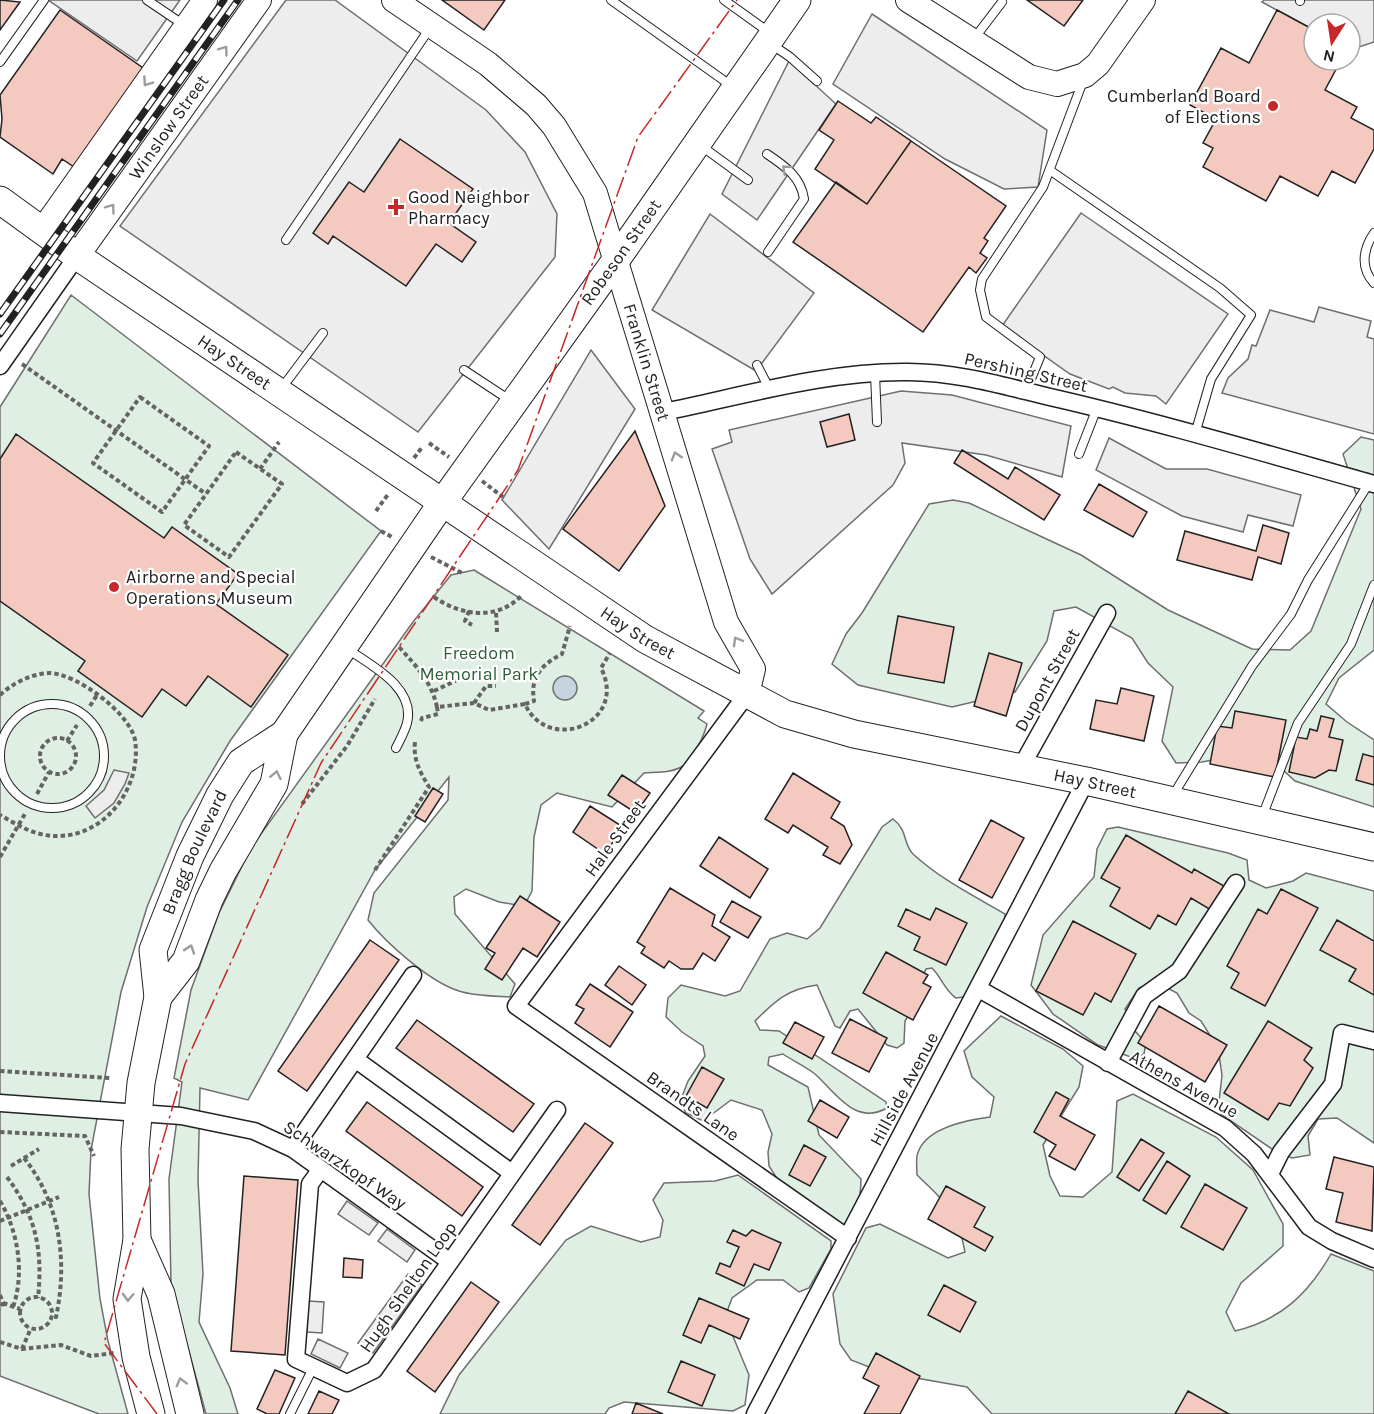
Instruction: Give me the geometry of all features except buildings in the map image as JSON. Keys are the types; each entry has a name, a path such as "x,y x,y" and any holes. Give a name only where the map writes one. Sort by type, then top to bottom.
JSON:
{"main road":[{"name":"Robeson Street","path":"442,503 616,260 797,0"},
{"name":"Hay Street","path":"0,200 77,256 645,639 785,714 854,734 1086,781 1374,847"},
{"name":"Bragg Boulevard","path":"150,1414 136,1357 127,1299 137,1240 135,1178 138,1113 145,1059 158,997 153,950 176,887 204,825 241,762 284,734 442,503"},
{"name":"Bragg Boulevard","path":"158,997 186,961 208,900 274,784 284,734"},
{"name":"Bragg Boulevard","path":"137,1240 161,1294 190,1414"}],"street":[{"path":"43,230 205,0"},
{"name":"Winslow Street","path":"77,256 260,0"},
{"name":"Franklin Street","path":"394,0 488,64 536,105 554,126 595,193 726,622 753,669 747,694"},
{"path":"908,0 1029,77 1057,84 1085,75 1098,64 1143,0"},
{"path":"0,366 77,256"},
{"name":"Pershing Street","path":"663,412 823,380 875,374 937,373 970,378 1097,408 1371,483"},
{"name":"Dupont Street","path":"1021,767 1107,613"},
{"name":"Hale Street","path":"516,1006 747,694"},
{"name":"Hillside Avenue","path":"755,1414 1086,781"},
{"path":"1108,1063 1144,996 1179,971 1236,883"},
{"path":"293,1149 413,975"},
{"name":"Athens Avenue","path":"979,989 1226,1128 1254,1154 1309,1227 1332,1241 1374,1259"},
{"name":"Brandts Lane","path":"516,1006 848,1238"},
{"path":"1270,1174 1281,1152 1333,1084 1342,1033 1374,1041"},
{"path":"355,1059 512,1173"},
{"name":"Schwarzkopf Way","path":"0,1103 181,1116 254,1131 293,1149 449,1261"},
{"name":"Hugh Shelton Loop","path":"321,1169 310,1184 296,1359 347,1383 374,1370 557,1110"}],"lane":[{"path":"0,62 44,0"},
{"path":"147,0 186,27"},
{"path":"611,0 735,89"},
{"path":"724,0 817,81"},
{"path":"972,41 1002,2"},
{"path":"286,240 432,25"},
{"path":"1026,391 1040,357 986,317 980,290 982,279 1052,171 1059,141 1085,75"},
{"path":"698,143 748,180"},
{"path":"767,154 787,168 802,185 804,199 768,252"},
{"path":"1052,171 1220,288 1251,315 1211,379 1195,435"},
{"path":"1374,233 1367,244 1364,256 1365,268 1374,283"},
{"path":"279,392 322,333"},
{"path":"757,365 770,390"},
{"path":"464,370 513,403"},
{"path":"875,374 877,422"},
{"path":"1079,454 1097,408"},
{"path":"1170,800 1252,666 1291,614 1308,580 1371,483"},
{"path":"1261,821 1298,723 1351,644 1374,585"},
{"path":"344,646 402,691 409,712 407,724 396,748"},
{"path":"53,704 74,709 92,722 103,741 104,763 97,783 91,792 73,804 51,809 31,804 13,791 1,773 0,752 7,730 22,714 42,705 53,704"},
{"path":"290,1414 313,1368"}],"path":[{"path":"22,364 206,494"},
{"path":"140,397 209,446 162,512 93,463 116,430 140,397"},
{"path":"260,469 279,442"},
{"path":"236,452 282,484 229,557 184,525 206,494 236,452"},
{"path":"434,597 452,609 496,613 511,607 522,595"},
{"path":"469,611 465,621 472,626"},
{"path":"496,613 497,632"},
{"path":"437,707 474,703 489,710 534,701 532,688 537,672 548,661 562,654 570,626"},
{"path":"399,647 424,673 434,691 438,714 422,718 419,726"},
{"path":"525,704 528,711 542,723 557,730 574,730 591,722 603,709 608,694 608,681 601,668 610,653"},
{"path":"0,695 22,680 49,673 63,675 98,695 130,724 135,740 134,769 123,798 105,818 72,834 47,836 18,826 0,815"},
{"path":"434,691 457,680"},
{"path":"474,703 486,686 496,686"},
{"path":"90,706 98,695"},
{"path":"302,804 347,746 375,699"},
{"path":"67,741 77,725"},
{"path":"375,870 429,787 419,770 414,751 416,735"},
{"path":"52,739 67,741 76,752 74,764 66,772 49,772 41,762 43,746 52,739"},
{"path":"37,794 49,772"},
{"path":"0,857 26,812"},
{"path":"0,1071 110,1078"},
{"path":"0,1132 86,1136 94,1156"},
{"path":"11,1166 39,1149"},
{"path":"24,1158 35,1172 49,1201 56,1223 62,1260 56,1317 51,1316"},
{"path":"8,1177 29,1209 41,1268 39,1298"},
{"path":"0,1221 59,1197"},
{"path":"0,1201 9,1217 20,1272 13,1306"},
{"path":"0,1294 3,1303 0,1309"},
{"path":"20,1309 29,1299 39,1298 48,1304 51,1316"},
{"path":"3,1303 20,1309"},
{"path":"20,1309 22,1322 30,1328 42,1327 51,1316"},
{"path":"22,1349 30,1328"},
{"path":"0,1342 22,1349 54,1345 91,1356 115,1353"}],"green space":[{"path":"71,295 381,531 230,741 182,822 147,907 121,992 91,1150 89,1194 100,1299 108,1341 128,1414 99,1414 0,1376 0,407"},
{"path":"1361,437 1374,440 1374,650 1339,678 1326,704 1374,740 1374,807 1295,781 1269,757 1238,755 1202,762 1176,763 1162,741 1173,687 1148,663 1132,638 1076,607 1054,611 1047,641 1015,692 952,707 858,685 832,664 846,634 862,613 929,504 953,500 969,503 1081,555 1168,610 1252,649 1290,650 1311,631 1361,509 1343,454"},
{"name":"Freedom Memorial Park","path":"474,570 704,711 698,718 707,724 706,729 687,763 674,770 644,773 612,807 557,793 541,805 534,837 532,891 524,906 499,902 466,889 454,897 455,914 515,984 510,997 471,994 459,991 435,979 422,971 386,940 368,920 374,893 448,800 449,777 375,870 248,1100 200,1088 198,1180 203,1274 199,1322 230,1388 238,1414 206,1414 171,1285 169,1179 182,1082 174,1078 191,990 219,913 251,848 413,622 451,575"},
{"path":"893,819 901,828 913,854 969,894 1005,914 1005,928 972,988 963,997 956,998 932,968 926,969 921,981 918,1000 905,1021 904,1043 897,1048 887,1045 858,1009 850,1011 840,1028 835,1026 817,985 798,989 783,997 755,1021 760,1030 779,1031 886,1102 887,1108 876,1112 865,1113 856,1110 847,1105 807,1068 783,1054 769,1057 768,1065 808,1087 819,1135 861,1179 857,1205 852,1216 843,1225 778,1180 769,1166 768,1152 772,1134 762,1110 731,1100 703,1121 686,1113 680,1102 688,1081 705,1056 703,1046 682,1032 666,1017 668,998 681,985 725,996 740,991 770,939 787,933 807,939 820,928 882,827"},
{"path":"1118,827 1228,853 1247,860 1249,880 1266,888 1293,881 1306,873 1374,891 1374,1143 1337,1118 1318,1119 1308,1136 1310,1155 1292,1158 1272,1149 1221,1114 1219,1102 1222,1075 1218,1048 1201,1021 1189,1013 1177,993 1154,981 1139,988 1125,1009 1135,1031 1146,1043 1144,1054 1136,1059 1098,1045 1053,1014 1031,985 1043,935 1094,877 1097,849 1107,829"},
{"path":"1001,1016 1063,1049 1083,1066 1079,1087 1043,1145 1050,1176 1060,1196 1083,1197 1112,1172 1117,1101 1133,1094 1216,1137 1253,1170 1283,1224 1283,1246 1241,1283 1226,1312 1235,1331 1266,1320 1292,1303 1313,1281 1331,1254 1374,1271 1374,1414 992,1414 967,1387 882,1372 851,1360 840,1344 833,1294 866,1228 880,1224 948,1258 965,1252 954,1216 936,1193 917,1175 917,1156 921,1146 937,1132 958,1123 990,1117 994,1097 972,1077 964,1051"},
{"path":"738,1175 831,1241 831,1249 809,1288 799,1292 783,1280 757,1280 732,1298 725,1317 749,1375 745,1405 733,1411 624,1402 609,1408 605,1414 440,1414 459,1375 566,1240 591,1226 641,1242 660,1237 663,1220 653,1200 664,1183 715,1181"}],"shaded area":[{"path":"48,0 180,0 137,61"},
{"path":"286,0 335,0 486,110 525,152 557,214 555,257 418,432 120,226"},
{"path":"1264,0 1374,0 1374,42 1362,46 1362,12 1302,12 1302,24 1262,2"},
{"path":"872,14 1047,130 1038,187 1004,189 945,159 833,84"},
{"path":"789,61 836,104 757,220 722,194"},
{"path":"1081,213 1228,314 1166,404 1156,396 1125,393 1113,387 1109,389 1070,374 1002,326"},
{"path":"710,214 814,293 756,371 652,310"},
{"path":"1319,307 1371,321 1367,337 1374,339 1374,434 1222,393 1228,378 1248,359 1252,345 1256,346 1270,310 1314,322"},
{"path":"591,350 635,409 549,549 502,500"},
{"path":"901,391 952,395 1071,426 1062,477 986,455 902,443 905,463 893,485 772,594 750,559 712,449 732,442 729,430"},
{"path":"1109,438 1166,469 1207,469 1301,495 1293,526 1248,515 1243,532 1182,516 1096,470"},
{"path":"565,676 574,679 577,688 574,697 565,700 556,697 553,688 556,679"},
{"path":"114,770 129,773 125,784 114,803 95,818 86,806 104,790"},
{"path":"347,1201 378,1223 369,1235 338,1214"},
{"path":"387,1229 415,1250 407,1262 378,1241"},
{"path":"408,1274 422,1285 373,1353 358,1343"},
{"path":"308,1301 324,1302 322,1333 307,1332"},
{"path":"318,1339 348,1353 340,1368 311,1354"}],"railway":[{"path":"0,314 224,0"},
{"path":"0,334 238,0"}],"power":[{"path":"157,1414 104,1343 185,1064 321,763 518,470 638,137 737,0"}],"place":[{"name":"Cumberland Board of Elections","path":"1273,106"},
{"name":"Good Neighbor Pharmacy","path":"396,207"},
{"name":"Airborne and Special Operations Museum","path":"114,587"}]}
